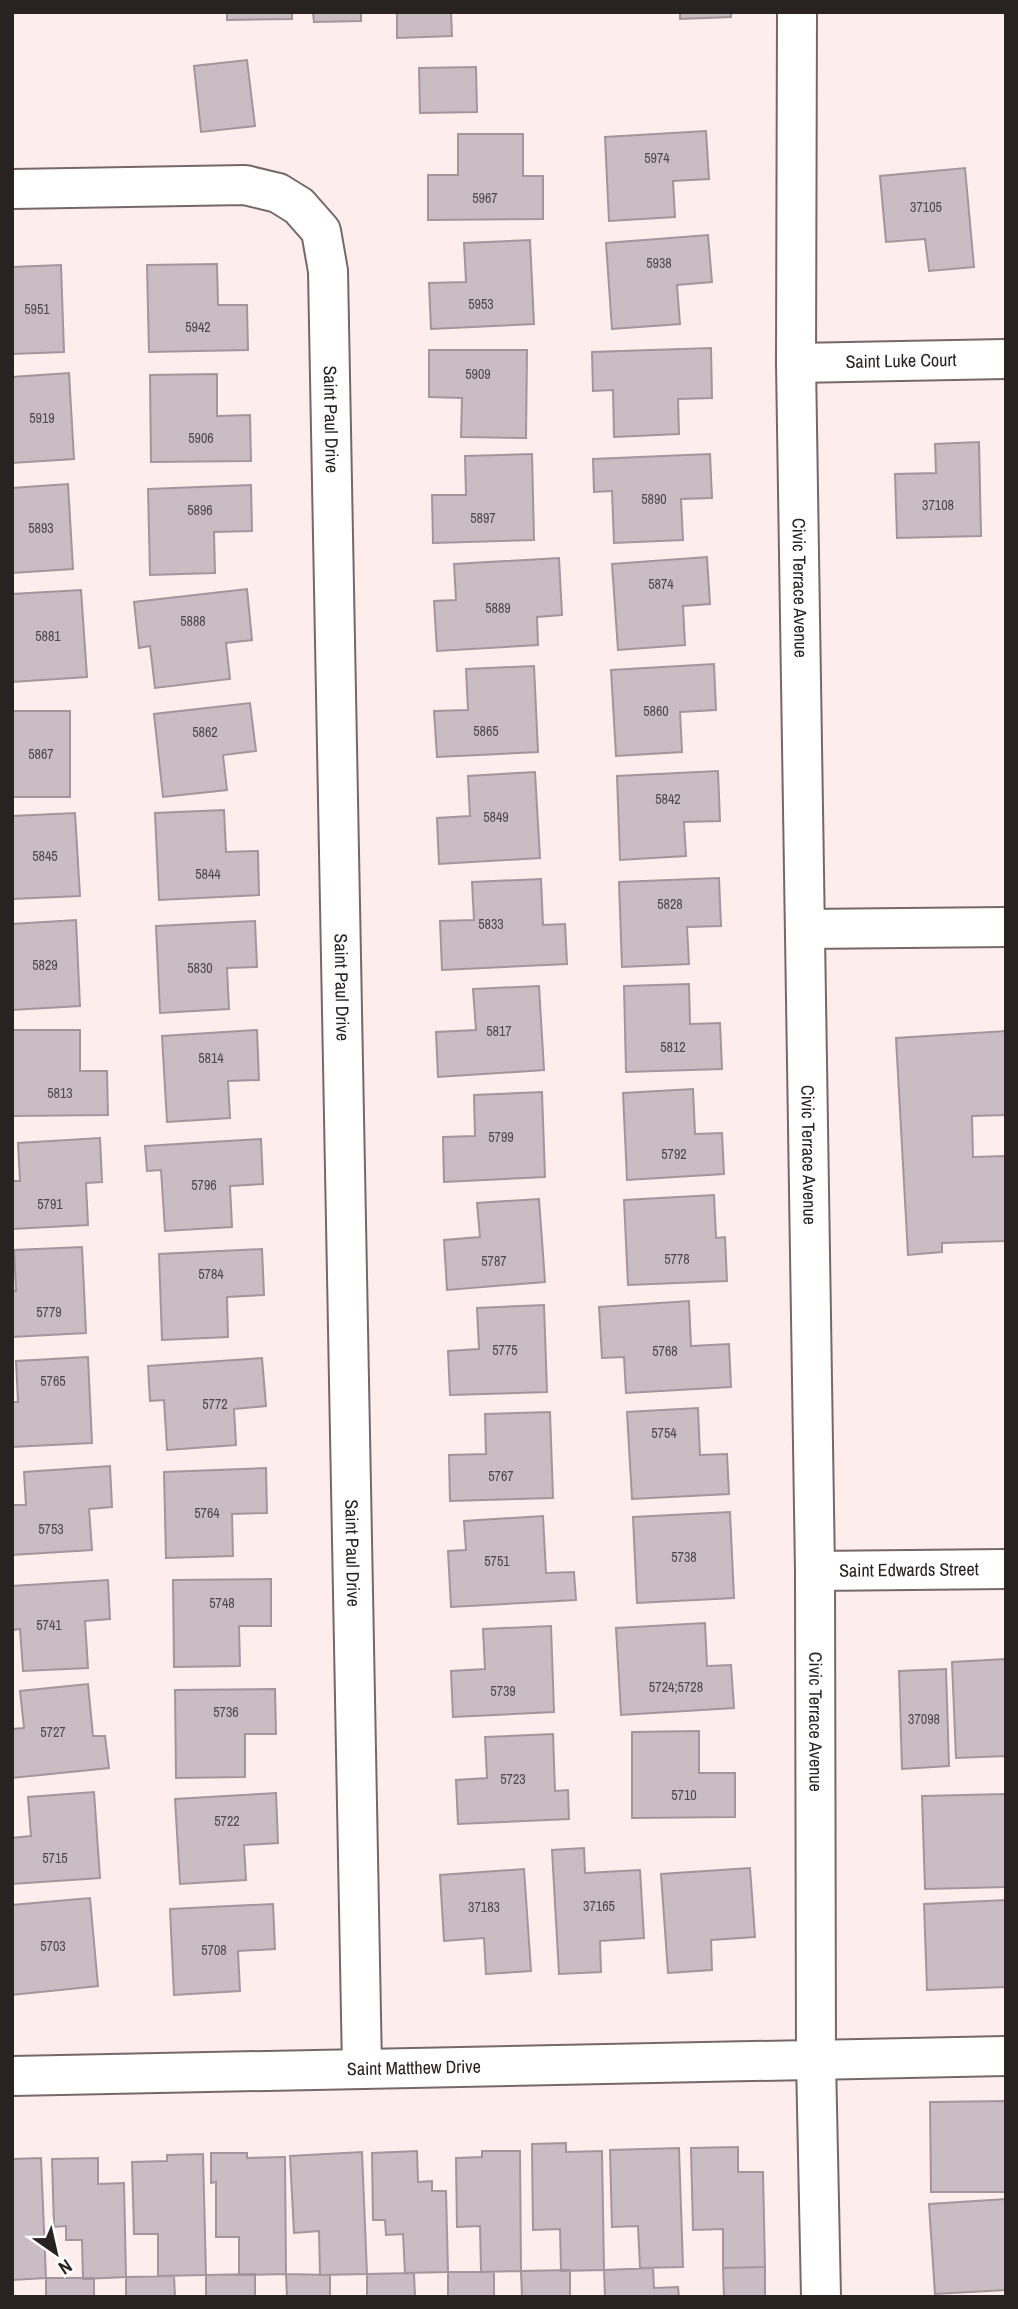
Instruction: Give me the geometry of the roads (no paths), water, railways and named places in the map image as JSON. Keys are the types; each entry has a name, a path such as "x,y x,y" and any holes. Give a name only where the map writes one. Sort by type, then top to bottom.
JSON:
{"street":[{"name":"Civic Terrace Avenue","path":"797,12 796,363 815,1571 816,2060 821,2297"},
{"name":"Saint Paul Drive","path":"12,189 245,185 278,193 299,206 321,231 328,271 362,2068"},
{"name":"Saint Luke Court","path":"796,363 1006,359"},
{"path":"805,929 1006,927"},
{"name":"Saint Edwards Street","path":"815,1571 1006,1569"},
{"name":"Saint Matthew Drive","path":"12,2076 1006,2056"}]}
